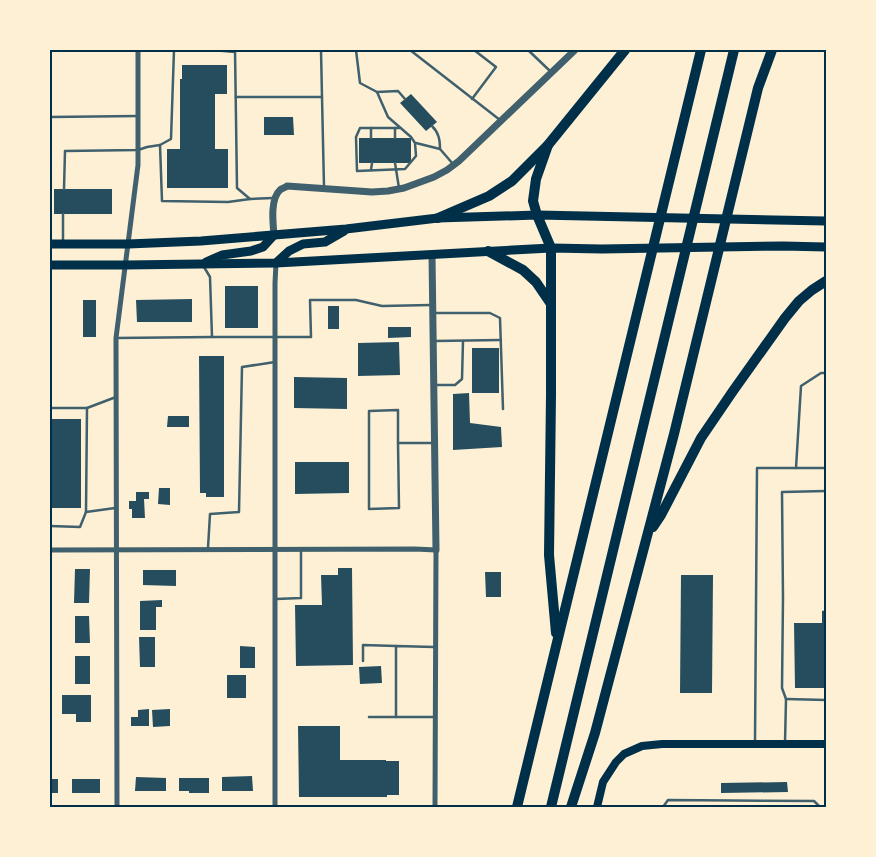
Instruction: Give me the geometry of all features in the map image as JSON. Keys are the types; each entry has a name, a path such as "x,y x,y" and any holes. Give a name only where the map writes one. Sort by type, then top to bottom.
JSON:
{"highway":[{"path":"438,218 489,196 503,188 523,171 548,145 625,50"},
{"path":"517,807 701,50"},
{"path":"551,807 734,50"},
{"path":"571,807 595,733 676,425 758,88 772,50"},
{"path":"548,145 534,191 533,201 551,248 549,554 557,642"},
{"path":"488,251 524,270 536,282 551,305"},
{"path":"647,536 661,515 701,438 733,391 799,301 826,281"}],"main road":[{"path":"50,244 128,244 274,236 438,218 537,215 826,221"},
{"path":"276,262 289,251 302,244 325,242 346,229"},
{"path":"201,264 222,255 251,251 263,247 274,236"},
{"path":"50,265 276,262 551,248 826,247"},
{"path":"597,807 603,782 616,762 624,754 642,746 662,744 826,744"}],"street":[{"path":"117,807 116,338 138,165 138,50"},
{"path":"274,236 274,198 280,190 287,186 372,192 388,191 420,183 434,177 454,165 575,50"},
{"path":"432,255 436,550 435,807"},
{"path":"275,807 276,262"},
{"path":"50,550 436,550"}],"lane":[{"path":"64,189 65,151 138,150 160,145 170,139 174,50"},
{"path":"212,50 235,51 237,188 250,199"},
{"path":"321,50 324,188"},
{"path":"356,50 360,83 377,92 398,91 405,99"},
{"path":"410,50 501,121"},
{"path":"416,55 420,50"},
{"path":"472,99 496,68 474,50"},
{"path":"528,50 551,72"},
{"path":"377,92 388,117 416,143 440,149 454,165"},
{"path":"236,97 322,97"},
{"path":"50,117 138,116"},
{"path":"432,126 436,129 439,136 440,149"},
{"path":"401,128 360,128 356,137 356,170 405,169 416,156 416,143"},
{"path":"371,128 371,138"},
{"path":"395,128 395,138"},
{"path":"160,145 162,200 228,202 274,198"},
{"path":"371,170 372,163"},
{"path":"396,163 400,189"},
{"path":"62,244 63,214"},
{"path":"201,264 210,277 212,337"},
{"path":"116,338 311,337 310,300 356,300 382,306 490,313 500,318 503,409"},
{"path":"433,341 501,340"},
{"path":"434,385 455,385 462,379 463,341"},
{"path":"208,550 210,514 239,512 242,367 275,362"},
{"path":"796,468 800,386 821,373 826,373"},
{"path":"50,408 88,408 116,397"},
{"path":"50,526 80,527 86,512 88,408"},
{"path":"398,410 398,443 399,508 369,509 369,411 398,410"},
{"path":"398,443 435,443"},
{"path":"755,744 757,468 826,468"},
{"path":"785,744 786,699 782,688 782,492 826,491"},
{"path":"86,512 116,508"},
{"path":"275,599 301,598 301,549"},
{"path":"363,661 362,645 436,647"},
{"path":"396,646 396,717"},
{"path":"786,699 826,700"},
{"path":"369,717 436,717"},
{"path":"663,807 668,800 678,800 814,801 820,807"}],"building":[{"path":"182,65 227,65 227,94 215,94 215,149 228,149 228,188 167,188 167,149 180,149 180,79 182,79"},
{"path":"411,94 437,122 426,131 400,103"},
{"path":"264,117 293,117 294,135 264,135"},
{"path":"359,138 411,138 411,163 359,163"},
{"path":"54,189 112,189 112,214 54,214"},
{"path":"225,286 258,286 258,328 225,328"},
{"path":"192,299 192,322 137,322 136,300"},
{"path":"83,300 96,300 96,337 83,337"},
{"path":"328,306 339,306 339,329 328,329"},
{"path":"388,327 411,327 411,337 388,338"},
{"path":"399,342 400,375 358,376 358,343"},
{"path":"472,348 499,348 499,393 472,393"},
{"path":"199,356 224,356 224,497 206,497 206,493 200,493"},
{"path":"294,377 347,378 347,409 294,408"},
{"path":"469,393 470,423 501,427 502,447 453,450 453,394"},
{"path":"168,416 189,416 189,427 167,427"},
{"path":"50,419 81,419 81,508 50,508"},
{"path":"295,462 349,462 349,493 295,494"},
{"path":"159,488 170,488 170,505 158,504"},
{"path":"136,492 149,492 149,499 144,499 145,518 132,518 132,509 129,509 129,501 136,501"},
{"path":"338,568 352,568 353,665 296,666 295,605 322,605 321,575 338,575"},
{"path":"75,569 90,569 89,603 74,603"},
{"path":"143,570 176,570 176,586 143,585"},
{"path":"485,572 501,572 501,597 486,597"},
{"path":"681,575 713,575 712,693 680,693"},
{"path":"162,600 162,607 156,607 156,630 140,630 140,601"},
{"path":"826,610 826,688 795,688 794,623 822,623 822,611"},
{"path":"75,616 89,616 90,643 75,643"},
{"path":"139,637 155,637 155,667 140,667"},
{"path":"240,646 255,647 255,668 240,668"},
{"path":"75,656 90,656 90,684 75,684"},
{"path":"381,666 382,683 360,684 359,667"},
{"path":"227,675 246,675 246,698 227,698"},
{"path":"62,695 91,695 91,722 76,722 76,714 62,714"},
{"path":"149,709 149,726 131,726 131,717 138,717 138,710"},
{"path":"170,709 170,726 153,727 152,710"},
{"path":"298,726 340,726 340,760 399,761 399,795 387,795 387,797 299,797"},
{"path":"252,776 253,791 222,791 222,777"},
{"path":"136,777 166,778 166,791 135,791"},
{"path":"179,778 209,778 209,793 179,791"},
{"path":"50,779 58,779 58,793 50,793"},
{"path":"72,779 100,779 100,793 72,793"},
{"path":"787,782 788,792 721,793 721,783"}]}
